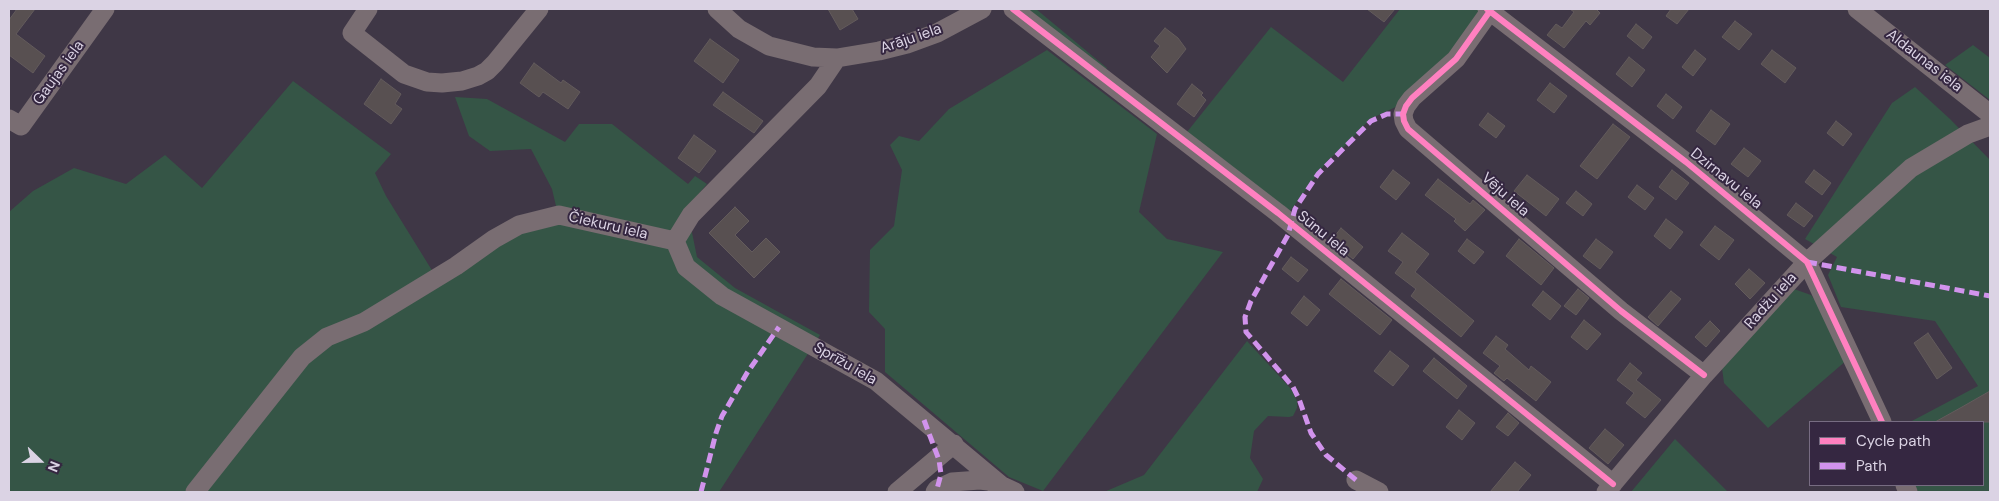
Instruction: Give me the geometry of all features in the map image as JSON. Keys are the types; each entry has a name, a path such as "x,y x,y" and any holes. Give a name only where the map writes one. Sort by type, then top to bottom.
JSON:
{"street":[{"name":"Gaujas iela","path":"9,118 21,126 105,9"},
{"path":"368,9 352,33 404,74 415,79 442,83 462,81 478,76 495,63 539,9"},
{"name":"Arāju iela","path":"717,9 739,29 769,46 813,57 836,58 879,52 907,44 937,33 982,9"},
{"name":"Sūnu iela","path":"1013,9 1278,213 1610,488"},
{"name":"Aldaunas iela","path":"1857,9 1990,114"},
{"name":"Dzirnavu iela","path":"1489,10 1686,162 1807,262 1882,421"},
{"name":"Vēju iela","path":"1489,10 1456,59 1412,98 1406,106 1403,114 1408,129 1621,311 1704,375"},
{"path":"675,241 691,215 818,86 836,58"},
{"name":"Radžu iela","path":"1610,488 1704,375 1807,262 1910,168 1968,134 1990,126"},
{"name":"Čiekuru iela","path":"195,492 302,358 327,337 364,322 519,225 559,215 675,241"},
{"name":"Sprīžu iela","path":"675,241 686,266 722,296 876,380 1009,489"},
{"path":"896,492 954,444"},
{"path":"1356,480 1379,492"},
{"path":"935,492 937,489 952,482 988,481 1009,489"}],"green space":[{"path":"1028,9 1036,9 1107,68 1102,73"},
{"path":"1400,9 1477,9 1480,12 1480,20 1400,105 1370,119 1346,145 1328,160 1290,211 1187,132 1271,27 1343,82"},
{"path":"1973,45 1990,58 1990,100 1945,65"},
{"path":"1047,50 1157,134 1139,212 1167,239 1223,252 1043,491 1009,477 885,372 885,329 869,312 870,250 894,226 902,170 890,145 899,136 919,141 949,109"},
{"path":"293,81 391,154 375,173 386,196 433,272 346,336 524,230 560,223 552,189 531,149 490,151 469,136 455,97 487,99 565,142 579,124 612,124 688,184 695,176 707,184 687,208 697,257 735,288 820,335 719,492 9,492 9,212 33,191 74,168 126,184 165,155 202,188"},
{"path":"1915,87 1990,160 1990,492 1918,492 1915,486 1984,486 1984,421 1912,421 1978,386 1935,321 1841,307 1828,275 1837,257 1805,239 1892,103"},
{"path":"1794,289 1811,295 1819,305 1847,360 1768,428 1724,383 1722,368"},
{"path":"1247,341 1291,389 1297,401 1297,408 1293,416 1268,416 1254,431 1250,458 1263,479 1257,492 1104,492 1144,475"},
{"path":"1675,439 1728,492 1631,492"}],"building":[{"path":"17,9 35,9 16,34 45,56 33,73 9,55 9,20"},
{"path":"828,9 852,9 858,19 840,30"},
{"path":"1367,9 1395,9 1384,22"},
{"path":"1570,9 1596,9 1600,13 1590,25 1586,21 1564,48 1547,35 1556,24 1562,28 1574,12"},
{"path":"1671,9 1689,9 1677,24 1666,16"},
{"path":"1735,21 1752,34 1739,50 1722,37"},
{"path":"1636,24 1652,37 1643,49 1627,36"},
{"path":"1165,28 1178,38 1186,49 1167,73 1151,57 1160,46 1154,41"},
{"path":"710,39 739,60 723,83 694,61"},
{"path":"1695,50 1706,59 1693,76 1682,67"},
{"path":"1772,50 1796,68 1785,83 1761,64"},
{"path":"1629,57 1645,70 1632,87 1616,74"},
{"path":"534,63 561,83 563,80 580,92 568,109 543,92 539,97 520,83"},
{"path":"381,79 401,94 395,104 402,109 391,124 364,104"},
{"path":"1550,83 1567,96 1554,113 1537,100"},
{"path":"1192,84 1203,93 1201,95 1206,100 1194,117 1177,104"},
{"path":"723,92 763,121 754,133 713,105"},
{"path":"1666,94 1682,107 1673,119 1657,106"},
{"path":"1711,110 1730,124 1715,145 1696,131"},
{"path":"1488,113 1505,126 1496,138 1479,125"},
{"path":"1836,121 1852,134 1843,146 1827,133"},
{"path":"1613,124 1630,137 1597,179 1580,166"},
{"path":"694,135 716,151 699,173 678,158"},
{"path":"1744,148 1761,161 1748,177 1731,164"},
{"path":"1393,170 1410,183 1396,200 1380,187"},
{"path":"1672,170 1689,183 1676,200 1659,187"},
{"path":"1814,170 1831,183 1822,195 1805,182"},
{"path":"1527,175 1559,199 1546,216 1514,191"},
{"path":"1438,179 1470,204 1473,200 1485,210 1465,231 1454,221 1456,219 1425,195"},
{"path":"1637,185 1654,198 1645,210 1628,197"},
{"path":"1576,191 1592,204 1583,216 1566,203"},
{"path":"1796,203 1813,216 1804,227 1787,215"},
{"path":"735,207 749,221 735,235 752,252 766,238 780,252 754,278 709,233"},
{"path":"1666,219 1683,232 1670,249 1654,236"},
{"path":"1715,226 1734,240 1719,260 1700,245"},
{"path":"1341,228 1363,247 1353,259 1331,241"},
{"path":"1402,233 1429,254 1415,272 1474,321 1461,337 1411,296 1416,289 1395,273 1403,262 1388,251"},
{"path":"1467,239 1484,252 1474,264 1458,251"},
{"path":"1519,239 1554,268 1541,285 1506,256"},
{"path":"1596,239 1613,252 1600,269 1583,256"},
{"path":"1291,257 1308,270 1298,282 1282,269"},
{"path":"1749,269 1765,283 1750,299 1735,284"},
{"path":"1341,279 1392,320 1380,335 1329,294"},
{"path":"1578,289 1589,298 1576,315 1564,306"},
{"path":"1543,291 1561,306 1550,320 1532,305"},
{"path":"1671,291 1681,299 1658,326 1648,317"},
{"path":"1304,296 1320,310 1307,326 1291,313"},
{"path":"1584,320 1601,334 1587,350 1571,337"},
{"path":"1710,321 1720,331 1706,347 1695,337"},
{"path":"1928,333 1952,368 1937,379 1914,343"},
{"path":"1496,336 1508,345 1505,349 1529,370 1531,366 1551,382 1536,401 1507,378 1504,381 1494,373 1500,366 1483,353"},
{"path":"1390,351 1409,366 1393,386 1374,371"},
{"path":"1434,358 1467,386 1457,399 1423,371"},
{"path":"1630,363 1642,373 1636,380 1661,400 1645,418 1626,403 1634,393 1617,380"},
{"path":"1990,391 1990,422 1937,421"},
{"path":"1459,410 1475,423 1462,440 1446,427"},
{"path":"1508,413 1519,423 1508,436 1496,427"},
{"path":"1605,429 1624,445 1608,464 1589,448"},
{"path":"1515,462 1531,475 1517,492 1490,492"}],"marked path":[{"path":"1356,480 1326,455 1311,433 1293,387 1246,332 1245,317 1251,301 1288,235 1295,209 1318,174 1371,121 1387,114 1403,114"},
{"path":"1807,262 1990,296"},
{"path":"701,492 722,416 747,373 779,327"},
{"path":"924,420 939,460 941,474 937,489"}],"cycle path":[{"path":"1013,9 1278,213 1613,484"},
{"path":"1487,9 1686,162 1807,262 1882,421"},
{"path":"1490,11 1456,59 1412,98 1406,106 1403,114 1408,129 1621,311 1704,375"}]}
